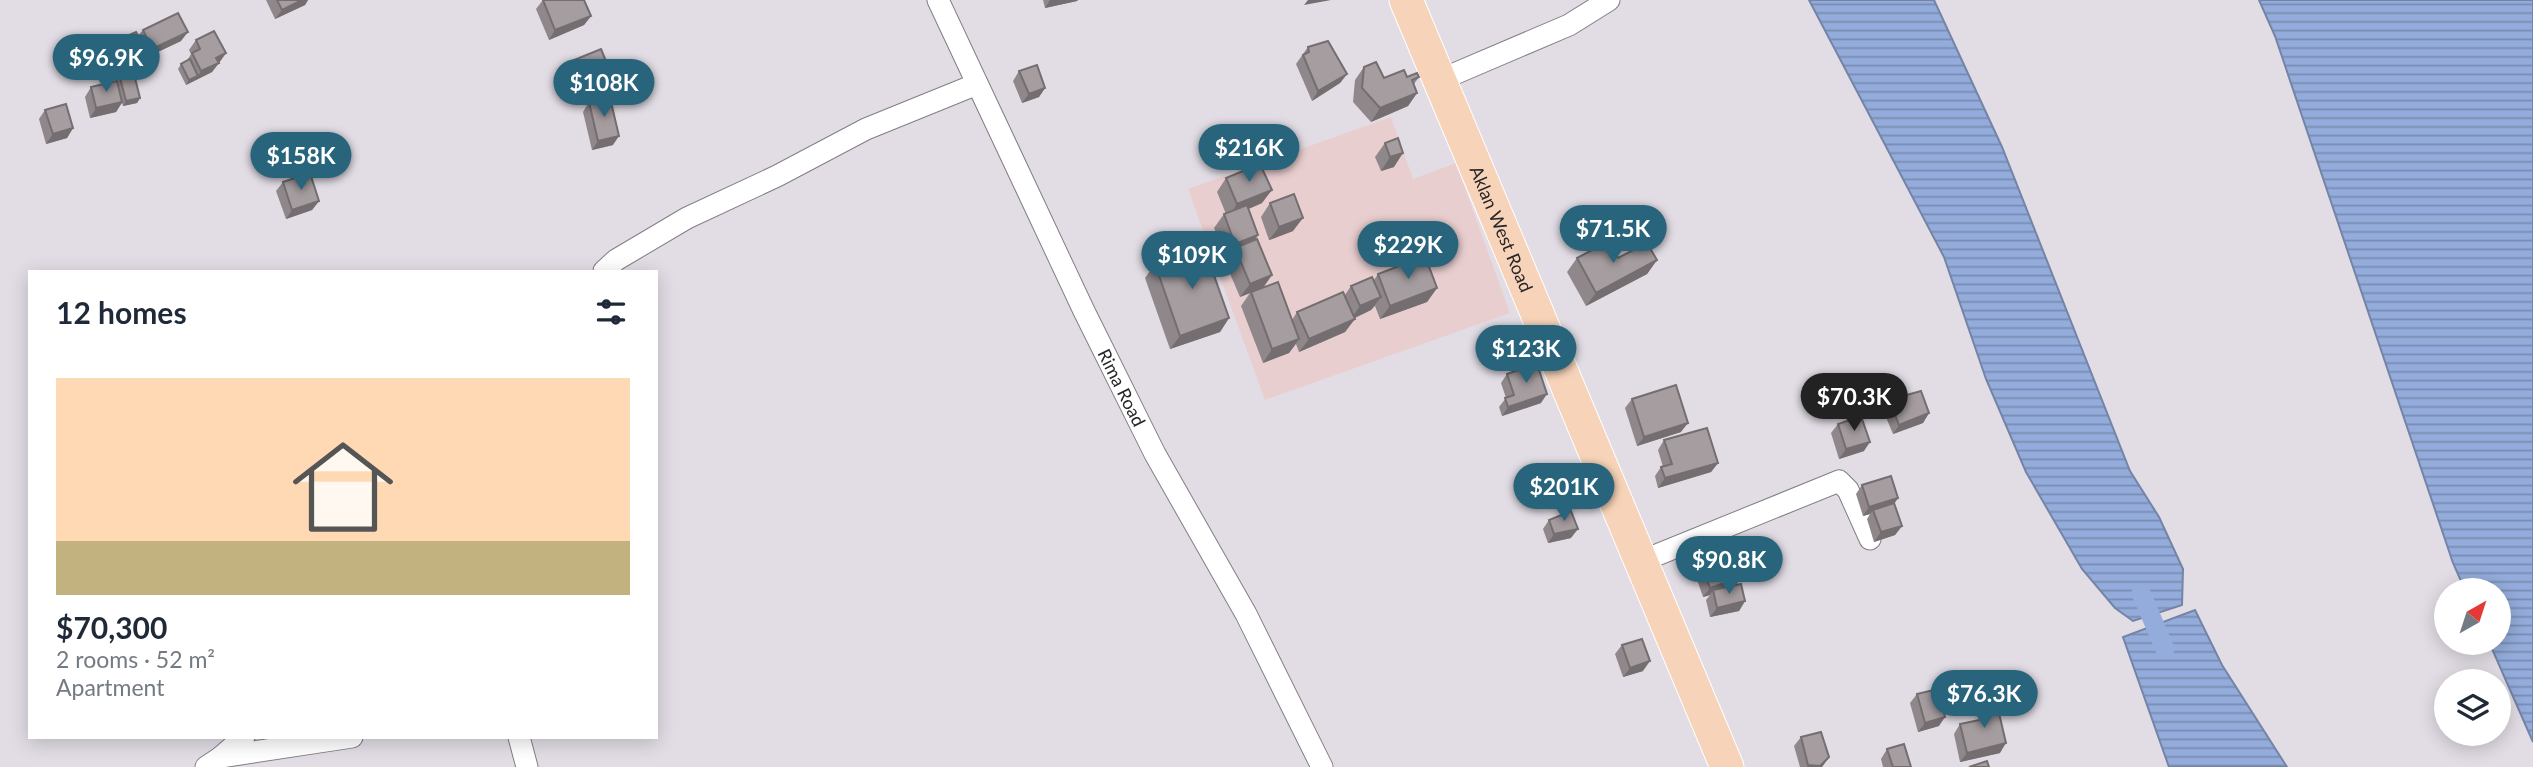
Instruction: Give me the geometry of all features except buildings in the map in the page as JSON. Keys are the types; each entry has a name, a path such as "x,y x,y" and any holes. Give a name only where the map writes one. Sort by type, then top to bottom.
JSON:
{"main road":[{"name":"Aklan West Road","path":"1406,0 1727,767"}],"street":[{"name":"Rima Road","path":"938,0 1155,454 1246,614 1322,767"},
{"path":"1440,80 1569,26 1609,0"},
{"path":"605,270 617,260 687,218 777,176 866,129 977,84"},
{"path":"1642,561 1839,481 1848,490 1870,539"},
{"path":"213,762 242,739"},
{"path":"213,762 341,739"},
{"path":"520,739 527,767"}],"shaded area":[{"path":"1391,117 1413,179 1456,163 1510,313 1265,400 1188,189"}],"water":[{"path":"1809,0 1934,0 2002,147 2130,471 2159,517 2183,569 2182,605 2133,621 2115,608 2082,569 2026,472 1986,379 1944,257"},
{"path":"2259,0 2533,0 2533,742 2511,692 2511,669 2501,669 2495,655 2511,655 2511,578 2460,578 2453,563 2275,36"},
{"path":"2195,610 2222,665 2287,767 2169,767 2123,637"}],"waterway":[{"path":"2141,593 2165,649"}]}
